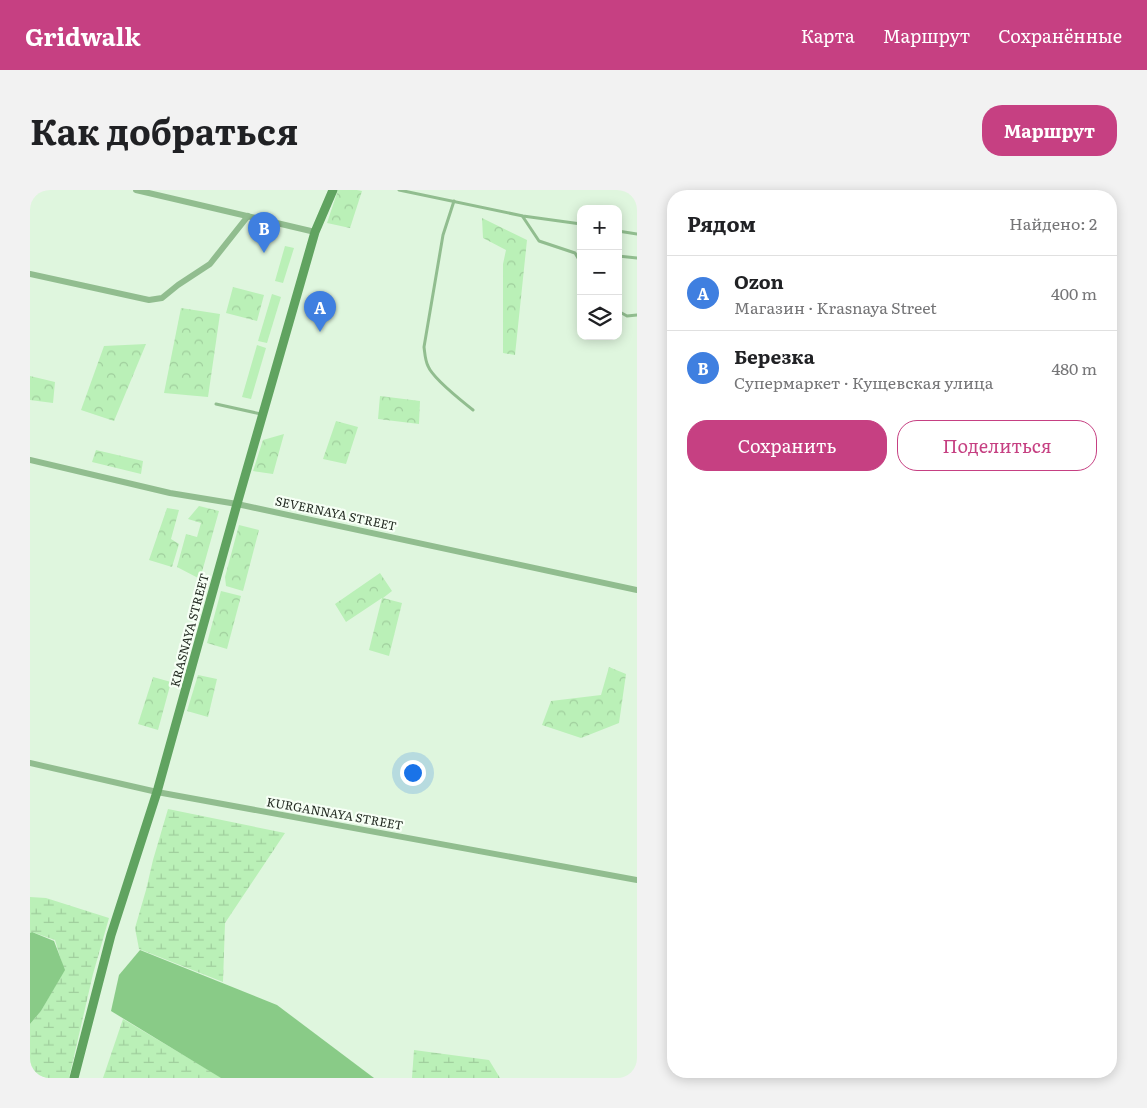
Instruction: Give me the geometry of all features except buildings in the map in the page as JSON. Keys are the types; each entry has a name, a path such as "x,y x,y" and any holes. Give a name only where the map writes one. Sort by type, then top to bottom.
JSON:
{"street":[{"path":"136,190 315,232"},
{"name":"KRASNAYA STREET","path":"74,1078 111,934 157,792 315,232 334,190"},
{"path":"30,274 149,300 162,298 210,264 248,216"},
{"name":"SEVERNAYA STREET","path":"30,460 170,493 237,504 637,590"},
{"name":"KURGANNAYA STREET","path":"30,763 157,792 637,880"}],"lane":[{"path":"399,190 523,216 577,223"},
{"path":"454,202 443,235 424,347 429,369 473,410"},
{"path":"523,216 538,241 575,253 577,256"},
{"path":"622,232 637,234"},
{"path":"622,256 637,258"},
{"path":"622,313 627,316 637,315"},
{"path":"216,404 262,415"}],"green space":[{"path":"338,190 362,191 350,228 327,223"},
{"path":"482,218 527,240 515,355 503,353 503,264 506,250 483,238"},
{"path":"285,246 294,248 283,283 275,281"},
{"path":"233,287 264,295 257,321 226,313"},
{"path":"272,294 281,297 267,343 258,341"},
{"path":"181,308 220,314 208,397 164,393"},
{"path":"146,344 114,421 81,410 104,346"},
{"path":"257,345 266,348 251,399 242,397"},
{"path":"30,376 55,382 53,403 30,400"},
{"path":"380,396 420,401 419,424 378,419"},
{"path":"336,421 358,427 346,464 323,459"},
{"path":"284,434 273,474 253,471 263,440"},
{"path":"96,450 143,461 141,474 92,462"},
{"path":"199,506 219,511 200,579 177,567 186,534 197,537 201,523 188,519"},
{"path":"167,508 179,510 171,539 179,544 172,567 149,560"},
{"path":"239,525 259,530 243,591 226,586 225,577"},
{"path":"380,573 392,591 383,598 402,603 389,656 369,650 382,598 346,622 335,604"},
{"path":"221,591 241,596 227,649 207,643"},
{"path":"609,667 626,674 619,723 581,738 542,725 551,701 601,695"},
{"path":"198,675 217,679 208,717 187,711"},
{"path":"153,677 171,682 158,730 138,724"},
{"path":"168,809 285,833 225,923 223,982 139,949 135,928"},
{"path":"30,897 46,898 109,918 93,974 69,1078 30,1078 30,1024 41,1011 64,970 55,940 32,932 30,933"},
{"path":"123,1019 222,1078 103,1078"},
{"path":"414,1050 489,1060 500,1078 412,1078"}],"shaded area":[{"path":"32,932 54,941 65,970 41,1011 30,1024 30,933"},
{"path":"140,950 277,1005 374,1078 221,1078 111,1011 119,975"}],"place":[{"name":"Березка","path":"264,253"},
{"name":"Ozon","path":"320,332"}]}
